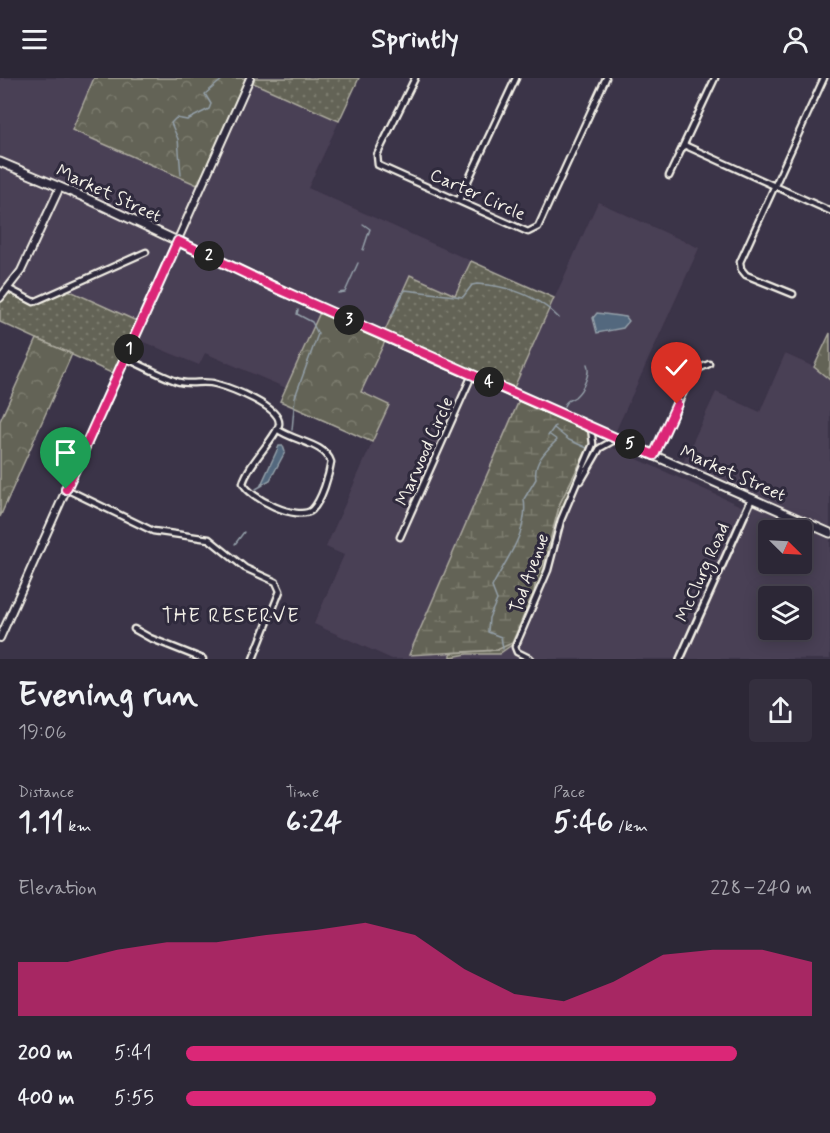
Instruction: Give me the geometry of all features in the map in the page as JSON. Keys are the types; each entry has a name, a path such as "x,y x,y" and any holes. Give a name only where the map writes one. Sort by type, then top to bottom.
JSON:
{"main road":[{"path":"0,638 250,78"},
{"name":"Market Street","path":"0,162 60,187 472,375 830,533"},
{"path":"0,298 9,289 26,261 60,187"}],"street":[{"name":"Carter Circle","path":"415,78 377,155 377,163 525,231 536,230 606,78"},
{"path":"459,200 516,78"},
{"path":"669,176 715,78"},
{"path":"793,294 746,275 740,266 824,78"},
{"path":"684,145 830,211"},
{"path":"9,289 34,302 146,252"},
{"path":"125,358 188,385 217,384 257,401 277,413 279,422 277,429 254,461 243,483 247,491 255,497 293,513 302,514 312,510 317,502 331,462 324,451 289,437 277,429"},
{"path":"654,455 694,371 709,364"},
{"name":"Marwood Circle","path":"400,537 472,375"},
{"name":"Tod Avenue","path":"531,659 516,652 515,647 548,570 561,520 593,444 591,427"},
{"name":"Tod Avenue","path":"575,488 600,448 617,439"},
{"path":"66,489 153,531 209,539 245,568 276,582 280,591 253,659"},
{"name":"McClurg Road","path":"680,659 752,498"},
{"path":"134,629 150,638 203,659"}],"shaded area":[{"path":"0,78 94,78 73,130 202,187 249,81 339,121 308,188 471,261 455,296 383,335 322,309 286,388 205,353 199,365 134,338 34,302 0,286"},
{"path":"598,202 699,248 613,437 521,396 589,437 743,507 674,659 392,659 314,624 344,555 326,547 389,405 361,393 387,337 512,392"},
{"path":"785,354 814,367 830,380 830,659 680,659 752,498 681,467 716,392 760,412"}],"green space":[{"path":"94,78 250,78 202,187 72,130"},
{"path":"250,78 359,78 339,121 249,81"},
{"path":"471,261 554,298 512,392 383,335 410,275 455,295"},
{"path":"9,289 34,302 66,289 141,323 118,376 0,322 0,298"},
{"path":"322,308 387,337 361,392 389,405 372,442 280,401"},
{"path":"830,333 830,380 814,367"},
{"path":"37,339 72,354 0,517 0,421"},
{"path":"521,396 591,427 593,437 560,503 544,563 536,578 534,592 512,643 497,650 409,655"},
{"path":"591,440 558,521 537,592 513,644 499,654 467,654 451,657 451,653 497,650 519,627 534,592 536,578 544,563 560,503"}],"water":[{"path":"597,313 626,317 629,321 623,328 597,333 593,318"},
{"path":"279,446 283,446 285,452 270,480 261,485"}],"waterway":[{"path":"181,175 178,139 171,123 176,118 187,120 209,109 211,104 205,94 224,78"},
{"path":"363,224 370,229 363,250"},
{"path":"338,293 345,292 358,263"},
{"path":"392,316 405,290 463,297 472,285 477,284 522,293 541,303 559,318"},
{"path":"292,430 295,397 318,334 312,322 297,314 298,310"},
{"path":"564,406 567,401 578,394 583,386 588,372 587,364"},
{"path":"548,436 555,426"},
{"path":"554,428 569,440 587,448"},
{"path":"503,649 501,637 488,632 489,618 497,600 492,587 520,534 525,511 524,499 536,479 538,462 557,440 550,435"},
{"path":"256,489 263,485"},
{"path":"235,544 244,532"}],"district":[{"name":"THE RESERVE","path":"231,615"}],"route":[{"path":"66,489 178,241 276,288 654,455 677,404"}]}
